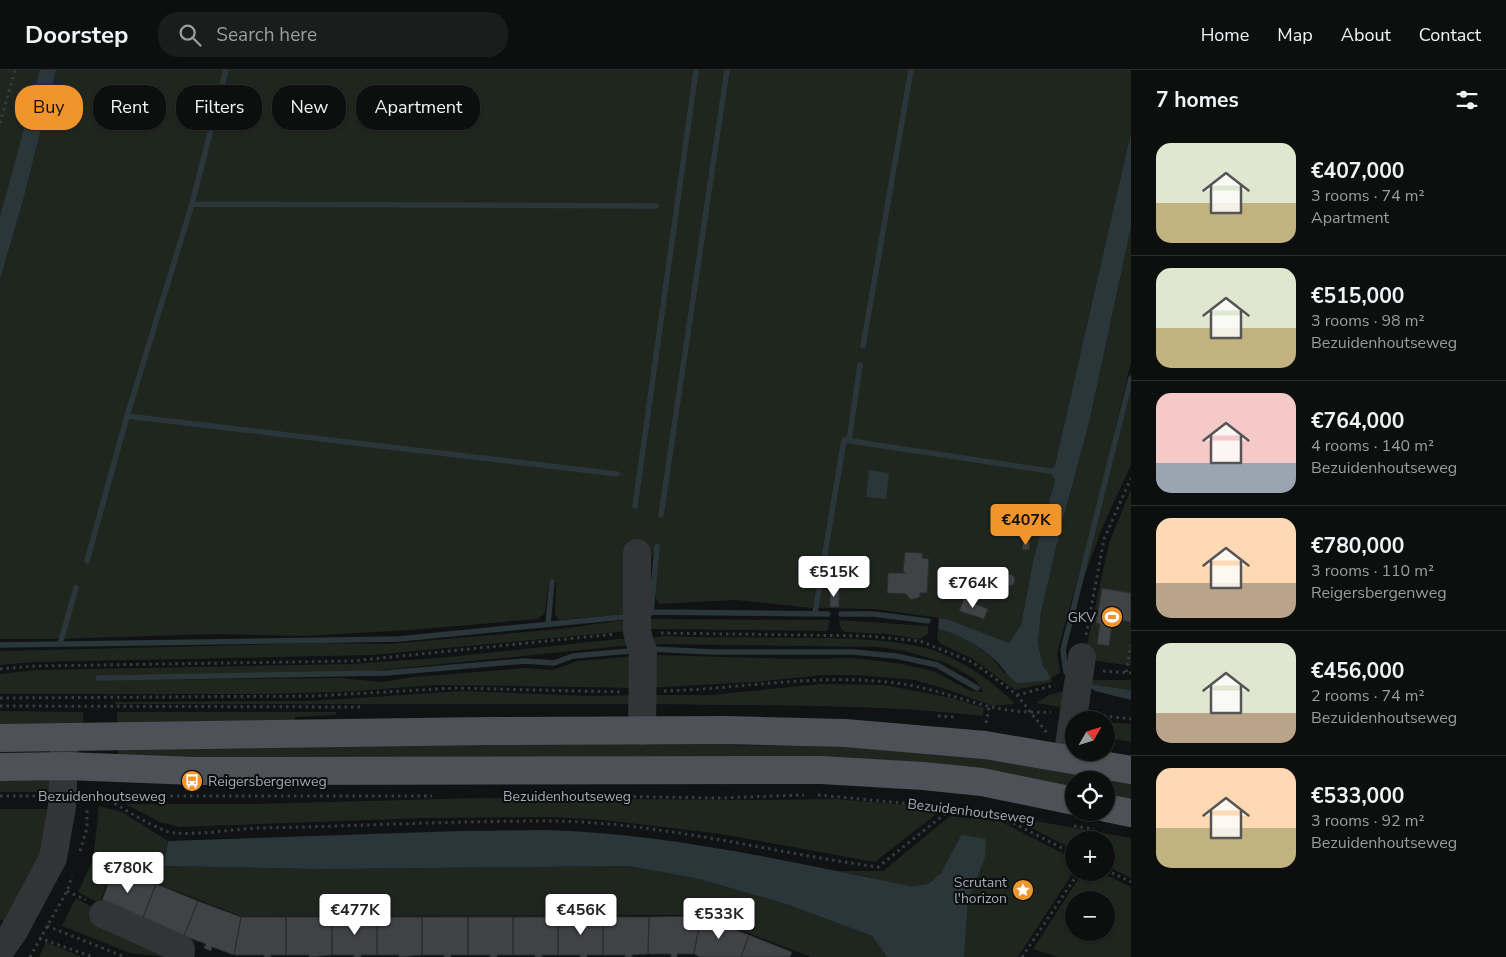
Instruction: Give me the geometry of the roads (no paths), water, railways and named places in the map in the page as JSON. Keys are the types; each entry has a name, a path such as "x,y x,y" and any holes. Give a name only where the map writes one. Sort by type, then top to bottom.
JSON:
{"main road":[{"path":"0,738 470,731 726,730 855,733 984,745 1065,759"},
{"path":"1079,761 1131,770"},
{"name":"Bezuidenhoutseweg","path":"0,768 66,766 204,771 821,770 923,776 982,782 1065,810"},
{"path":"1115,817 1131,813"}],"street":[{"path":"637,553 637,632 643,652 642,731"},
{"path":"1074,711 1082,657"},
{"path":"18,940 53,858 59,833 66,766 66,738"},
{"path":"104,914 181,949 180,957"}],"waterway":[{"path":"87,561 127,416 192,204 226,70"},
{"path":"635,506 696,70"},
{"path":"661,515 727,70"},
{"path":"863,346 911,70"},
{"path":"192,204 656,206"},
{"path":"849,441 860,365"},
{"path":"1066,672 1063,650 1131,378"},
{"path":"127,416 617,474"},
{"path":"815,613 844,440 1049,471"},
{"path":"651,613 657,546"},
{"path":"548,624 552,582"},
{"path":"60,644 76,588"},
{"path":"649,612 828,614"},
{"path":"841,614 873,614 928,621"},
{"path":"0,645 399,639 623,617"},
{"path":"651,649 712,652 853,652 896,656 937,665 977,688"},
{"path":"98,678 386,673 524,661 554,663 573,656 630,651"}],"place":[{"name":"GKV","path":"1112,617"},
{"name":"Reigersbergenweg","path":"192,781"},
{"name":"Scrutant l'horizon","path":"1023,890"}]}
